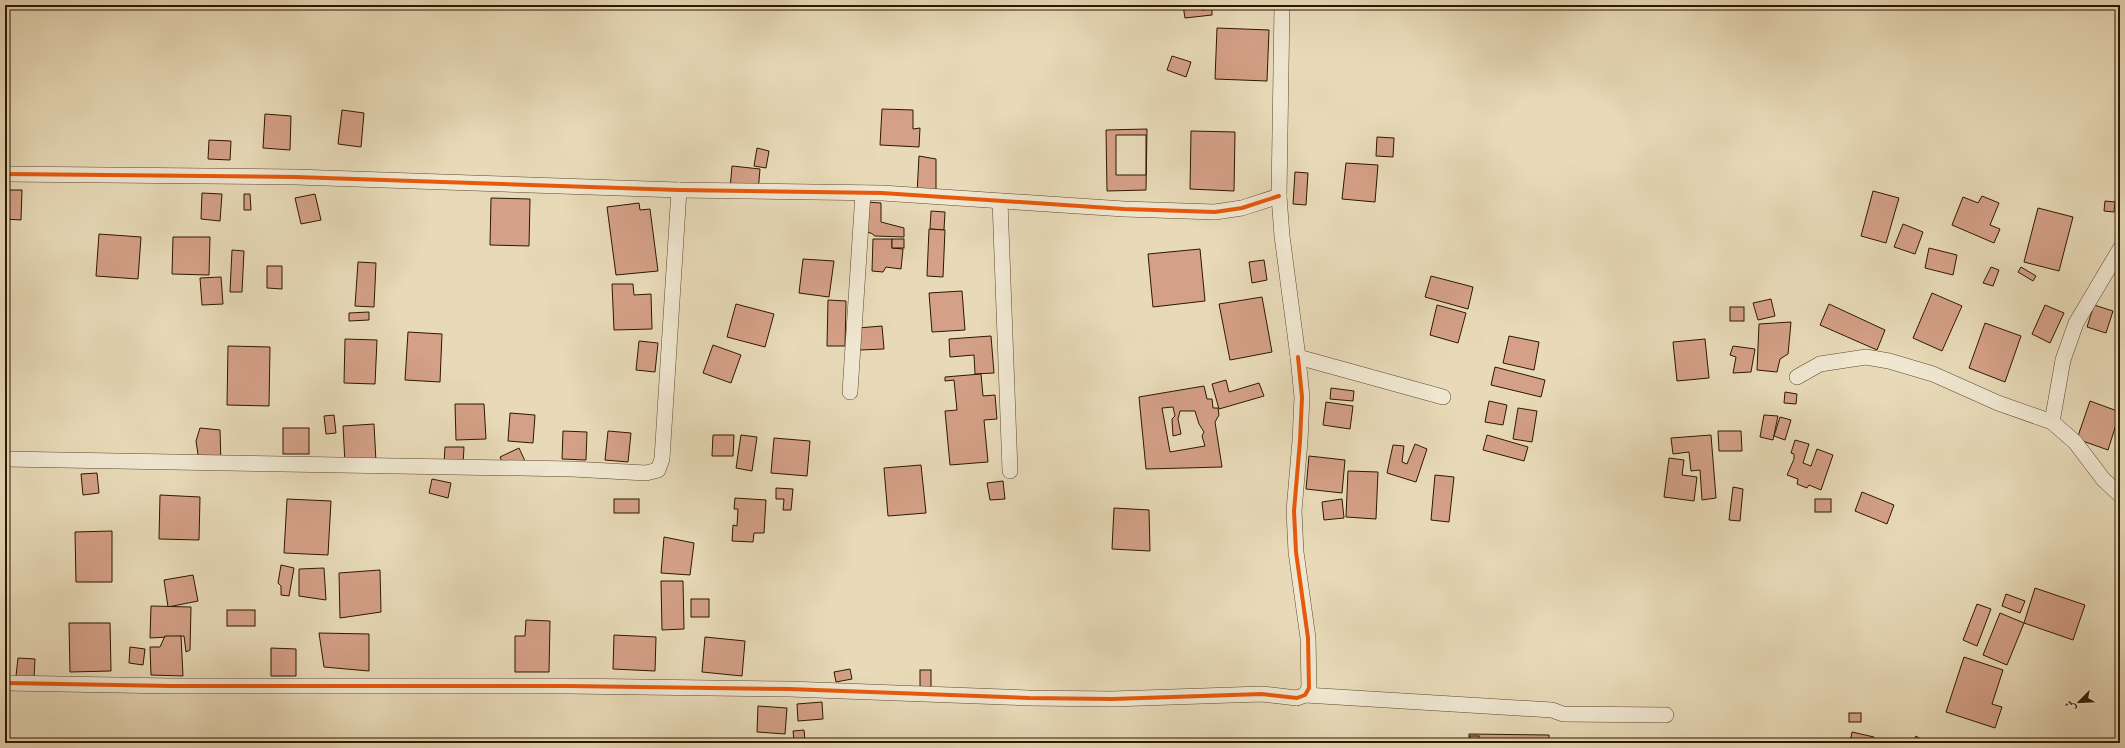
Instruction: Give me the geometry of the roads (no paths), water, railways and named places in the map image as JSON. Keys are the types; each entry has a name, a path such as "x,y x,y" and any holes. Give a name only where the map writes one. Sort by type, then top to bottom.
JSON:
{"street":[{"path":"1282,5 1279,196 1302,397 1294,511 1296,552 1308,638 1308,688 1305,695"},
{"path":"5,174 295,177 679,190 863,193 1215,212 1242,208 1279,196"},
{"path":"5,459 564,469 646,473 658,470 662,459 664,437 679,190"},
{"path":"850,392 863,193"},
{"path":"1000,201 1010,471"},
{"path":"2052,422 2063,360 2076,324 2120,249"},
{"path":"1298,357 1443,397"},
{"path":"1797,377 1820,364 1866,357 1889,361 1933,374 1998,402 2052,422 2075,442 2103,479 2120,495"},
{"path":"5,683 171,686 568,686 789,689 1036,698 1112,699 1255,694 1297,698 1305,695 1552,710 1563,714 1666,715"}]}
